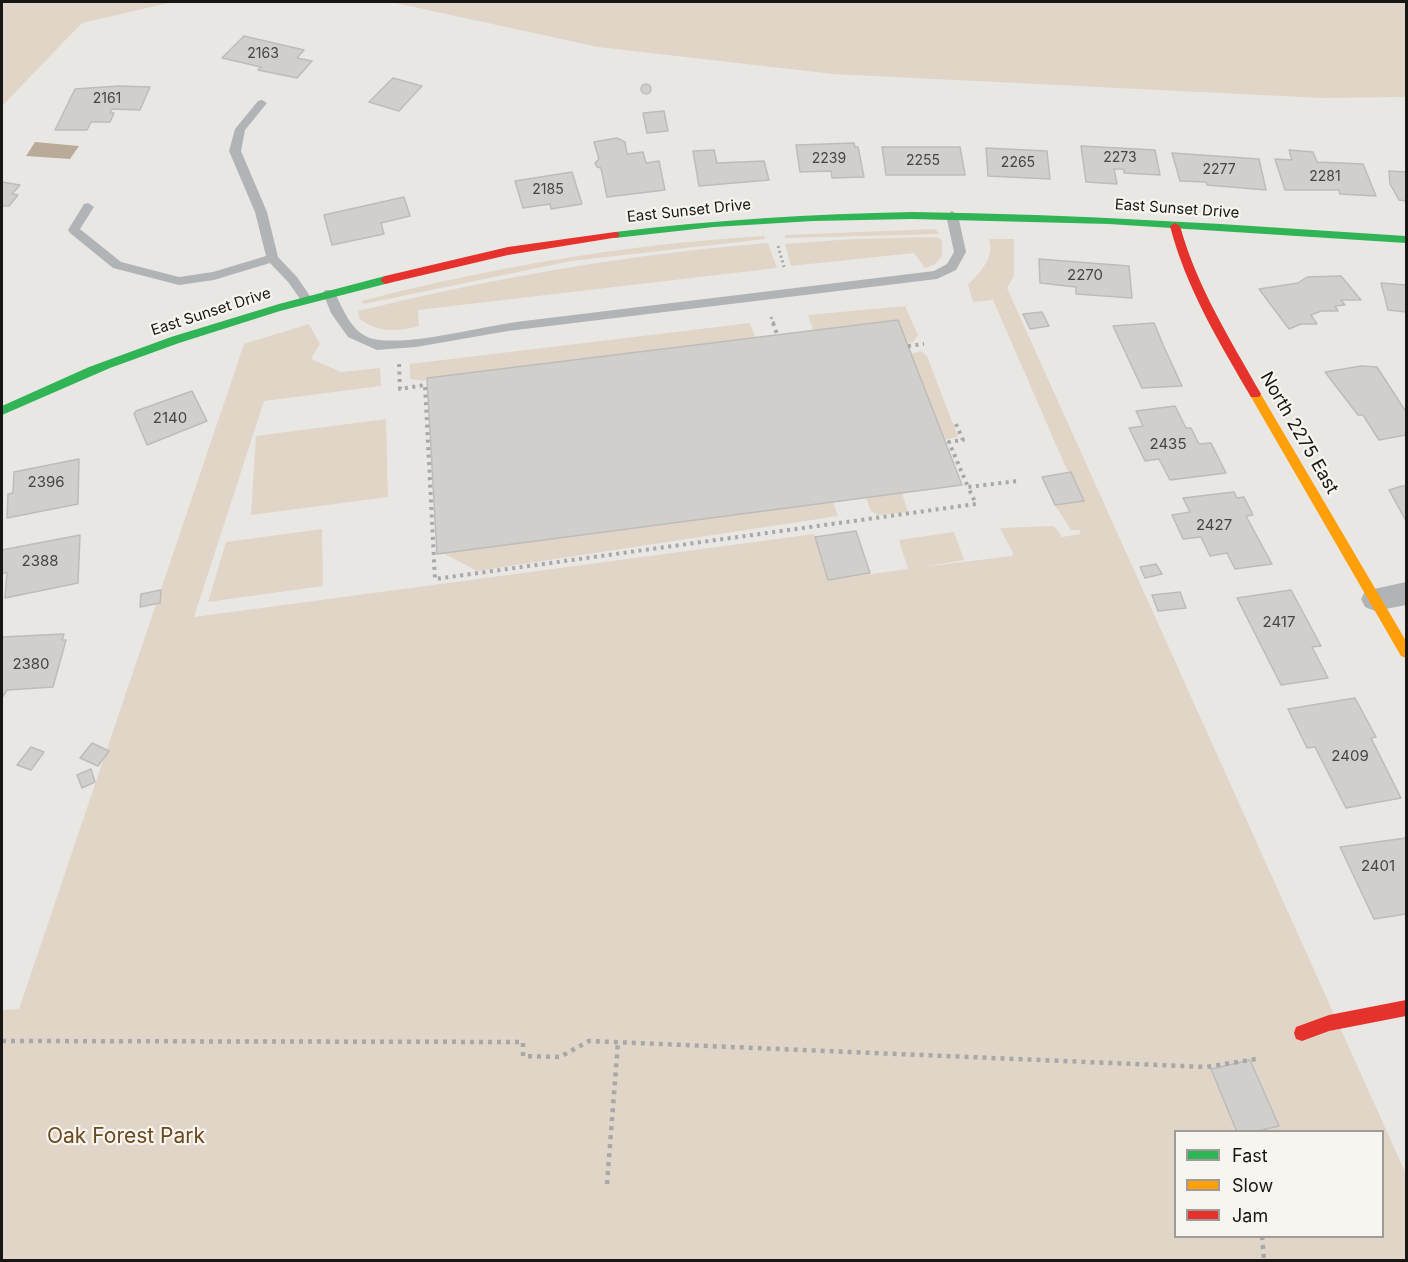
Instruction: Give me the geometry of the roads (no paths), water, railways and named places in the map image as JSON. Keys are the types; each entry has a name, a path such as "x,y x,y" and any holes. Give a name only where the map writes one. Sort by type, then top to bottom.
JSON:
{"street":[{"name":"East Sunset Drive","path":"2,411 118,361 205,330 306,299 508,251 666,228 861,215 1038,216 1407,240"},
{"name":"North 2275 East","path":"1175,226 1179,244 1203,304 1407,652"},
{"path":"1375,599 1407,594"},
{"path":"1302,1033 1329,1023 1407,1008"}],"lane":[{"path":"262,103 240,129 235,152 261,213 272,258 293,280 306,299"},
{"path":"88,207 74,231 117,265 179,281 214,276 272,258"},
{"path":"328,293 337,313 352,334 377,345 416,343 508,327 937,275 952,267 960,252 952,215"}],"park label":[{"name":"Oak Forest Park","path":"126,1137"}]}
